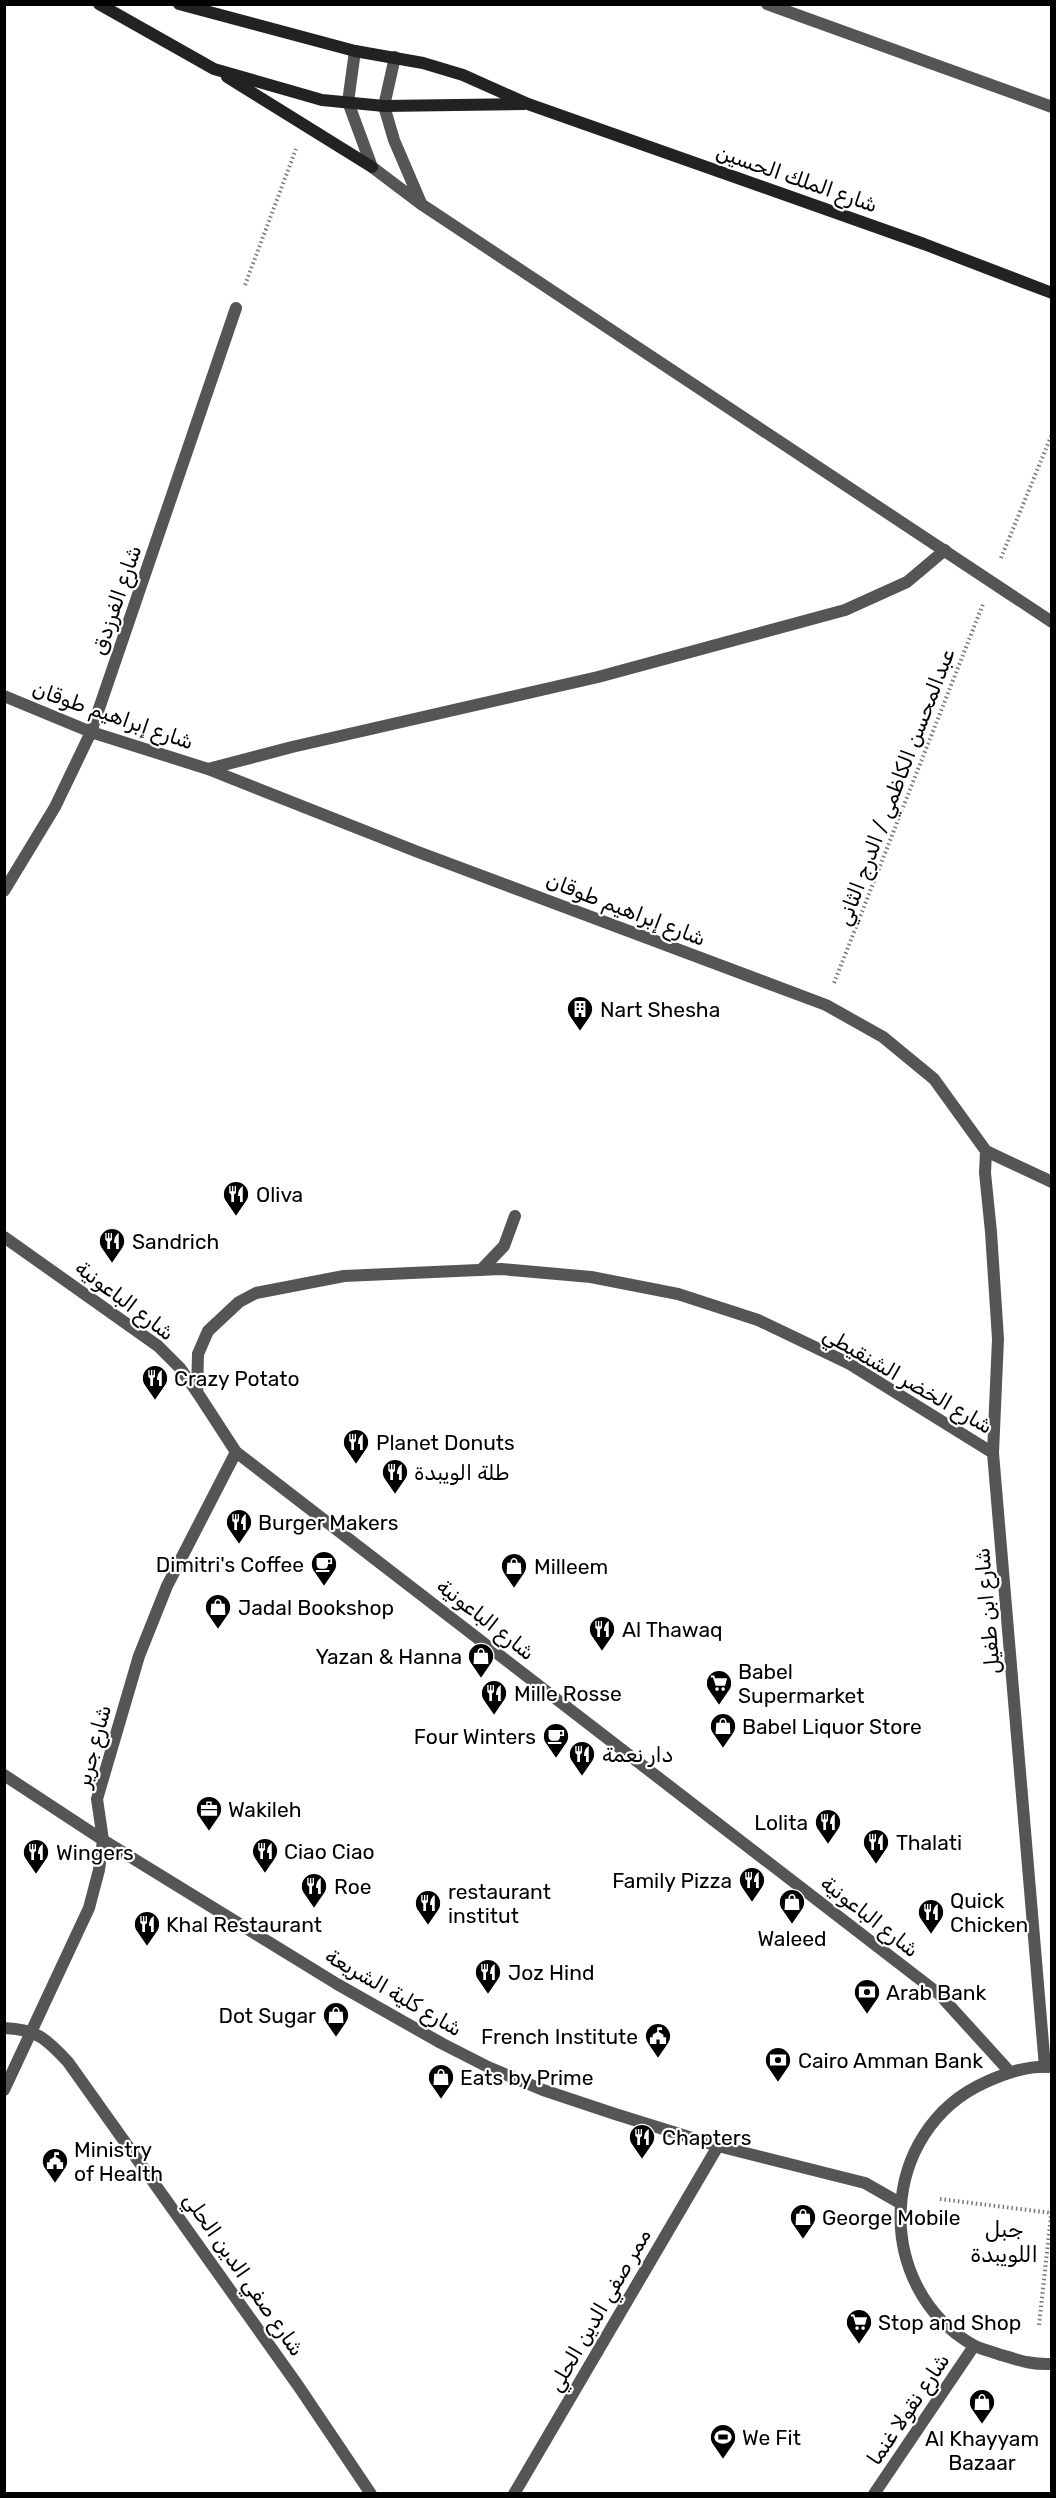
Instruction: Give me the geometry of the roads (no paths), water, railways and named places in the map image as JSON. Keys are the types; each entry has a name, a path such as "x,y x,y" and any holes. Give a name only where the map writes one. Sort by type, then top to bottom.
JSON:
{"main road":[{"name":"شارع الملك الحسين","path":"99,4 214,69 322,100 384,106 528,104"},
{"name":"شارع الملك الحسين","path":"179,4 356,51 423,63 463,75 528,104 924,244 1052,293"},
{"path":"214,69 372,167"}],"street":[{"path":"767,4 1052,107"},
{"path":"356,51 348,102 372,167 421,204 992,580 1052,622"},
{"path":"395,57 384,106 394,141 421,204"},
{"name":"شارع الفرزدق","path":"4,891 55,807 91,732 236,309"},
{"name":"شارع إبراهيم طوقان","path":"208,769 292,747 598,677 845,610 908,582 945,550"},
{"name":"شارع إبراهيم طوقان","path":"4,696 91,732 208,769 418,852 826,1005 883,1037 934,1079 986,1151"},
{"path":"986,1151 1052,1182"},
{"name":"شارع ابن طفيل","path":"986,1151 985,1173 992,1232 998,1339 993,1453 1048,2067"},
{"path":"481,1270 504,1246 515,1216"},
{"name":"شارع الباعونية","path":"4,1237 158,1346 180,1368 236,1452 939,1994 1010,2071"},
{"name":"شارع الخضر الشنقيطي","path":"197,1392 198,1354 208,1331 239,1302 256,1293 344,1276 501,1269 591,1277 678,1294 758,1320 848,1363 993,1453"},
{"name":"شارع جرير","path":"4,2090 89,1908 99,1870 103,1840 97,1799 139,1656 167,1586 236,1452"},
{"name":"شارع كلية الشريعة","path":"4,1774 103,1840 337,1984 488,2067 543,2090 718,2146 865,2183 900,2203"},
{"path":"4,2028 31,2030"},
{"name":"شارع صفي الدين الحلي","path":"31,2030 50,2042 95,2098 300,2387 371,2493"},
{"path":"1048,2067 1010,2071 966,2091 930,2123 909,2164 900,2203 903,2255 921,2295 948,2328 974,2346 1033,2365 1052,2364"},
{"name":"ممر صفي الدين الحلي","path":"514,2493 718,2146"},
{"name":"شارع نقولا غنما","path":"874,2493 974,2346"}],"place":[{"name":"Nart Shesha","path":"580,1032"},
{"name":"Oliva","path":"236,1217"},
{"name":"Sandrich","path":"112,1264"},
{"name":"Crazy Potato","path":"155,1401"},
{"name":"Planet Donuts","path":"356,1465"},
{"name":"طلة الويبدة","path":"395,1495"},
{"name":"Burger Makers","path":"239,1545"},
{"name":"Dimitri's Coffee","path":"324,1587"},
{"name":"Milleem","path":"514,1589"},
{"name":"Jadal Bookshop","path":"218,1630"},
{"name":"Al Thawaq","path":"602,1652"},
{"name":"Yazan & Hanna","path":"481,1679"},
{"name":"Babel Supermarket","path":"719,1706"},
{"name":"Mille Rosse","path":"494,1716"},
{"name":"Babel Liquor Store","path":"723,1749"},
{"name":"Four Winters","path":"556,1759"},
{"name":"دار نعمة","path":"582,1777"},
{"name":"Wakileh","path":"209,1832"},
{"name":"Lolita","path":"828,1845"},
{"name":"Thalati","path":"876,1865"},
{"name":"Ciao Ciao","path":"265,1874"},
{"name":"Wingers","path":"36,1875"},
{"name":"Family Pizza","path":"752,1903"},
{"name":"Roe","path":"314,1909"},
{"name":"Waleed","path":"792,1925"},
{"name":"restaurant institut","path":"428,1926"},
{"name":"Quick Chicken","path":"931,1935"},
{"name":"Khal Restaurant","path":"147,1947"},
{"name":"Joz Hind","path":"488,1995"},
{"name":"Arab Bank","path":"867,2015"},
{"name":"Dot Sugar","path":"336,2038"},
{"name":"French Institute","path":"658,2059"},
{"name":"Cairo Amman Bank","path":"778,2083"},
{"name":"Eats by Prime","path":"441,2100"},
{"name":"Chapters","path":"642,2160"},
{"name":"Ministry of Health","path":"55,2184"},
{"name":"George Mobile","path":"803,2240"},
{"name":"Stop and Shop","path":"859,2345"},
{"name":"Al Khayyam Bazaar","path":"982,2425"},
{"name":"We Fit","path":"723,2460"}],"district":[{"name":"جبل اللويبدة","path":"1004,2242"}]}
